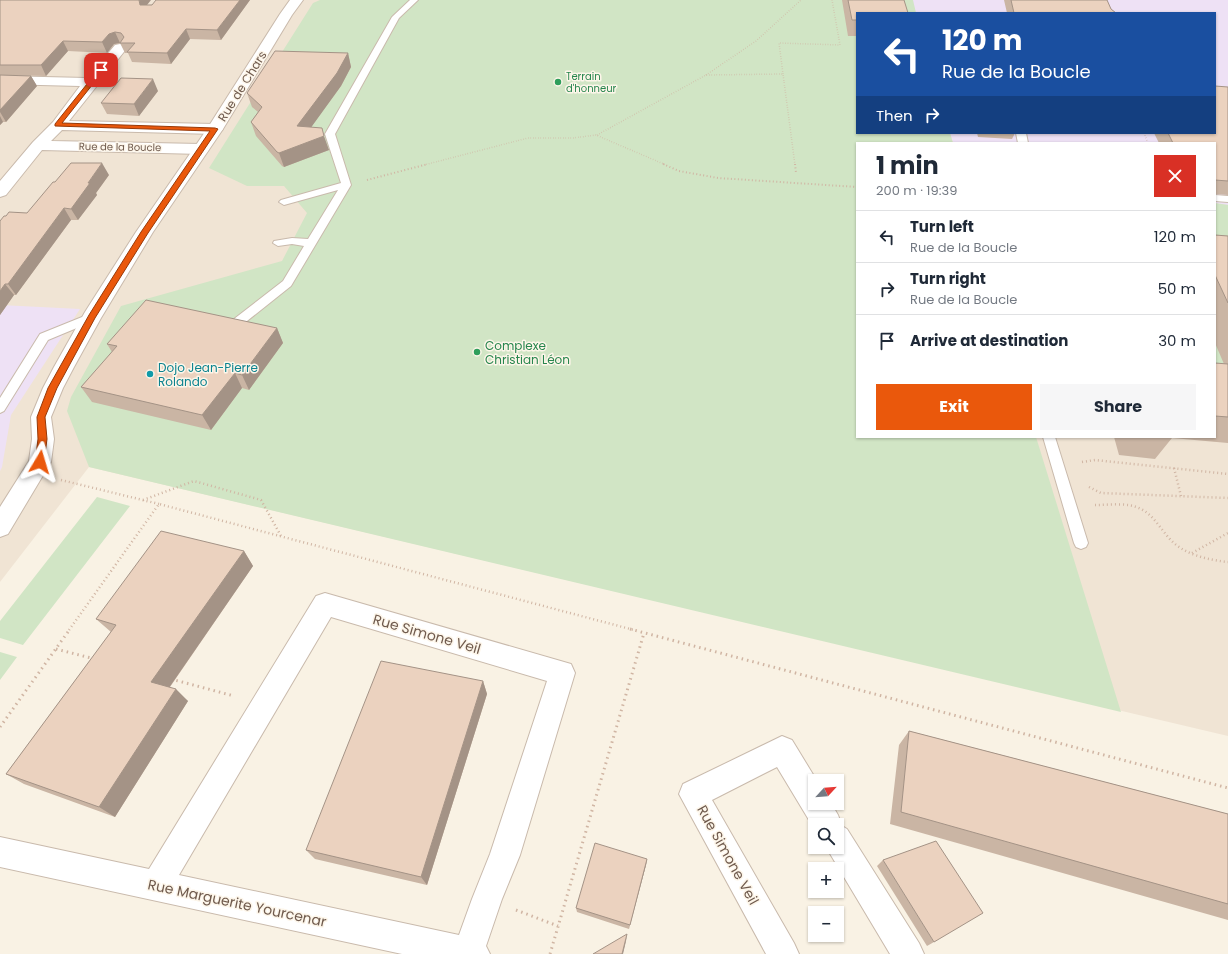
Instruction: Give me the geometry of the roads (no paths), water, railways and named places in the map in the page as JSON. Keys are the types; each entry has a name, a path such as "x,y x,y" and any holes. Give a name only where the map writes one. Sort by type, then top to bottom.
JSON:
{"street":[{"name":"Rue de Chars","path":"0,527 40,462 43,439 41,417 53,388 92,317 145,232 215,129 286,14 297,0"},
{"path":"0,192 38,145 58,125 91,82 120,48"},
{"path":"0,80 91,82"},
{"name":"Rue de la Boucle","path":"58,125 215,129"},
{"name":"Rue de la Boucle","path":"38,145 201,149"},
{"name":"Rue Simone Veil","path":"156,886 325,604 562,673 505,855 488,899 472,953"},
{"name":"Rue Simone Veil","path":"783,954 694,794 782,750 824,818"},
{"path":"844,850 908,954"},
{"name":"Rue Marguerite Yourcenar","path":"0,852 472,953"}],"lane":[{"path":"238,322 287,283 346,185 330,134 396,17 414,0"},
{"path":"284,202 346,185"},
{"path":"1216,198 1228,199"},
{"path":"278,243 292,241 311,243"},
{"path":"0,408 44,337 92,317"},
{"path":"1049,438 1081,543"}],"place":[{"name":"Terrain d'honneur","path":"558,82"},
{"name":"Complexe Christian Léon","path":"477,352"},
{"name":"Dojo Jean-Pierre Rolando","path":"150,374"}]}
